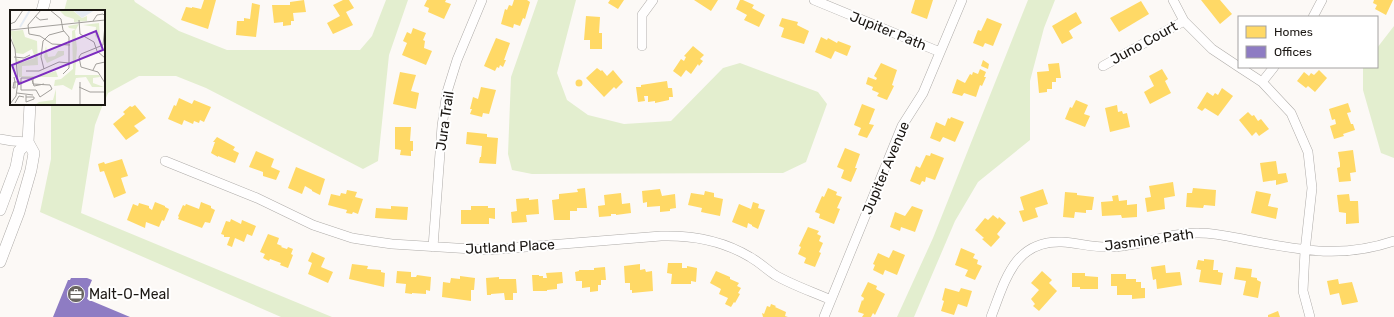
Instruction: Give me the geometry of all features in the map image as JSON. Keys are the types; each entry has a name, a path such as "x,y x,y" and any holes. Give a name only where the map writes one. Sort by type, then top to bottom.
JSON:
{"street":[{"path":"42,10 45,0"},
{"name":"Jura Trail","path":"433,247 442,126 447,92 457,60 482,0"},
{"path":"642,46 642,15 653,0"},
{"name":"Jupiter Path","path":"814,0 940,52"},
{"name":"Jupiter Avenue","path":"824,317 902,126 923,93 962,0"},
{"path":"1172,0 1184,20 1212,49 1238,66"},
{"path":"1314,16 1322,0"},
{"name":"Juno Court","path":"1103,66 1184,20"},
{"path":"1241,68 1262,82 1291,113 1308,152 1312,188 1305,251 1303,291 1310,317"},
{"path":"1262,82 1273,68"},
{"path":"0,262 19,212 30,177 34,153 28,142 30,105"},
{"path":"0,139 28,142"},
{"path":"0,210 16,167 19,151 28,142"},
{"name":"Jutland Place","path":"165,161 257,198 302,221 332,232 371,242 488,250 662,236 687,236 712,240 725,244 749,256 775,275 832,300"},
{"name":"Jasmine Path","path":"991,317 1007,274 1016,262 1028,251 1051,242 1062,242 1092,247 1112,247 1132,245 1166,236 1202,233 1305,251 1341,252 1377,247 1394,241"}],"green space":[{"path":"67,0 134,0 179,31 227,50 360,50 372,36 386,0 408,0 389,55 378,161 363,169 206,88 176,76 139,76 108,93 105,100 105,10 64,10"},
{"path":"538,0 576,0 557,73 567,100 588,115 624,124 671,121 723,68 740,63 818,92 827,104 806,162 783,173 532,174 512,170 508,154 511,77"},
{"path":"1028,0 1055,0 1044,28 1030,81 1030,140 978,182 955,221 914,317 897,317 933,238"},
{"path":"1394,26 1394,158 1381,153 1363,90 1363,68 1378,68 1378,47"},
{"path":"51,105 103,105 95,125 81,213 332,317 281,317 40,212 51,159"}],"building: Homes":[{"path":"204,0 216,0 208,29 181,20 186,7 201,9"},
{"path":"304,0 306,12 293,13 294,21 291,21 291,25 283,26 283,22 274,23 272,5 290,5 290,2"},
{"path":"343,0 349,0 354,8 346,12 353,25 333,34 327,23 340,16 333,5"},
{"path":"427,0 446,0 445,2 451,4 444,19 428,12 429,8 424,6"},
{"path":"514,0 527,0 530,2 525,19 523,18 520,26 514,24 513,28 501,24 505,9 507,10 509,5 512,6"},
{"path":"610,0 624,0 618,9 608,3"},
{"path":"694,0 718,0 711,11"},
{"path":"740,0 754,5 752,8 765,15 759,27 744,20 747,15 736,9"},
{"path":"915,0 933,0 927,19 911,13"},
{"path":"1201,0 1220,0 1232,14 1220,24"},
{"path":"1374,0 1393,0 1386,15 1375,9 1377,5 1373,3"},
{"path":"1141,1 1149,14 1119,32 1110,18"},
{"path":"252,3 260,5 256,37 236,35 237,21 244,21 244,18 250,19"},
{"path":"1076,12 1082,23 1069,31 1073,38 1062,44 1052,26"},
{"path":"586,16 600,17 599,33 602,33 602,49 590,49 590,40 584,40"},
{"path":"782,18 798,22 797,25 809,31 804,44 781,37 784,28 779,26"},
{"path":"987,18 1002,24 993,46 985,43 983,47 973,43 978,30 981,31"},
{"path":"413,28 426,33 423,40 425,41 424,48 432,51 426,65 402,55 407,43 403,41 407,32 411,34"},
{"path":"821,37 851,46 847,56 835,51 831,59 815,52"},
{"path":"496,38 510,43 503,67 500,65 495,71 484,66"},
{"path":"693,46 704,55 700,59 703,61 699,66 698,64 691,74 686,70 681,77 673,71 681,59 684,61 686,57 684,56"},
{"path":"983,60 989,64 988,69 981,66"},
{"path":"881,63 897,70 892,85 894,86 887,100 877,96 879,93 872,90 873,87 866,84 868,77 876,80 877,78 874,76"},
{"path":"1059,63 1061,78 1056,78 1056,82 1052,82 1052,89 1047,89 1047,92 1039,93 1037,72 1049,71 1048,64"},
{"path":"597,68 601,71 602,70 607,76 613,70 623,82 616,89 614,87 604,97 586,78"},
{"path":"980,69 986,72 984,77 986,77 982,86 980,85 976,97 964,93 962,96 952,93 957,79 965,83 970,74 972,75 973,72 978,74"},
{"path":"1162,69 1168,79 1165,81 1171,93 1150,104 1144,92 1154,86 1149,76"},
{"path":"1319,70 1327,78 1315,92 1308,86 1306,88 1297,81 1304,72 1309,76 1311,73 1314,75"},
{"path":"400,72 416,75 411,91 419,93 416,109 393,104"},
{"path":"579,79 582,80 582,86 579,87 576,86 575,83 576,80"},
{"path":"667,81 668,88 672,88 673,97 669,97 669,100 655,103 655,101 648,102 648,96 644,96 645,101 638,102 636,87"},
{"path":"481,87 496,90 489,114 483,113 482,117 470,114 473,97 478,99"},
{"path":"1222,88 1233,96 1218,116 1205,108 1202,111 1197,108 1207,92 1213,96 1215,93 1218,95"},
{"path":"179,98 192,104 194,100 211,107 204,122 200,120 199,123 194,121 193,124 184,120 182,125 168,119"},
{"path":"1076,100 1088,105 1084,114 1090,116 1085,127 1065,119 1070,107 1072,108"},
{"path":"1348,103 1351,112 1347,113 1355,130 1334,139 1330,126 1336,124 1335,119 1332,120 1329,109"},
{"path":"862,104 875,109 869,124 874,125 867,138 858,135 861,128 854,125"},
{"path":"135,105 146,118 134,126 139,131 126,140 113,124 125,114 123,112 130,106 132,107"},
{"path":"1117,105 1118,112 1122,111 1123,114 1127,113 1130,127 1110,132 1105,108"},
{"path":"1248,112 1252,116 1254,115 1258,121 1261,119 1269,129 1259,136 1256,132 1252,136 1239,120"},
{"path":"951,117 964,122 955,142 943,137 940,142 930,138 936,122 945,126 948,118 950,119"},
{"path":"395,127 411,127 410,141 413,141 413,151 411,151 411,156 400,155 401,150 395,149"},
{"path":"467,132 487,134 487,137 498,138 496,164 479,163 482,146 466,144"},
{"path":"217,137 235,147 233,150 239,153 235,163 211,153 215,142 213,142"},
{"path":"845,148 860,154 855,168 857,168 851,182 841,178 844,170 837,167"},
{"path":"1353,150 1356,172 1350,173 1351,181 1339,182 1337,168 1340,167 1340,163 1338,152"},
{"path":"256,151 274,159 271,167 280,171 276,180 263,176 263,172 249,167"},
{"path":"931,153 944,158 935,180 926,177 925,182 922,181 920,185 910,181 916,166 920,168 926,155 930,156"},
{"path":"122,159 128,176 121,178 126,193 114,198 104,171 100,172 98,164 104,162 105,164"},
{"path":"1276,161 1278,174 1286,173 1288,182 1276,185 1276,180 1263,182 1260,163"},
{"path":"296,167 325,179 320,195 305,186 302,194 288,188"},
{"path":"1173,182 1175,196 1164,198 1165,209 1147,212 1145,198 1151,197 1149,186"},
{"path":"585,188 587,208 577,208 577,211 570,211 570,220 554,220 552,200 559,199 559,194 578,192 577,189"},
{"path":"828,188 837,192 836,195 842,197 837,208 840,209 834,224 819,218 820,214 815,212 822,196 824,197"},
{"path":"1193,188 1216,190 1215,206 1204,205 1203,208 1186,207 1187,193 1192,193"},
{"path":"660,189 662,196 675,194 676,208 670,209 670,211 660,212 660,206 647,207 647,202 643,203 642,191"},
{"path":"1043,189 1048,204 1035,208 1038,217 1023,222 1019,211 1024,210 1020,197"},
{"path":"347,190 357,192 355,197 363,199 358,214 353,212 352,214 346,213 347,210 328,205 331,194 340,196 341,193 346,194"},
{"path":"705,191 714,193 714,197 723,199 720,216 701,212 702,208 688,205 691,193 704,195"},
{"path":"1256,191 1271,194 1268,206 1278,208 1276,219 1251,213"},
{"path":"1065,192 1094,197 1092,210 1086,210 1086,213 1075,212 1074,218 1063,217"},
{"path":"621,193 622,204 630,203 631,213 616,215 611,214 611,216 599,217 598,206 605,205 604,195"},
{"path":"1349,194 1350,201 1358,201 1359,223 1346,224 1346,213 1339,212 1337,195"},
{"path":"1118,195 1119,201 1127,200 1127,205 1137,204 1137,217 1122,218 1121,215 1102,216 1101,202 1113,201 1112,196"},
{"path":"529,198 529,200 538,199 539,214 526,215 527,222 512,223 511,212 517,211 516,199"},
{"path":"155,202 169,209 164,221 162,220 159,227 146,222 145,228 127,220 133,204 138,206 139,203 149,206 152,210"},
{"path":"201,202 211,206 211,208 215,210 210,223 205,222 202,228 178,219 183,205 185,206 186,204 199,209"},
{"path":"753,202 759,204 758,208 765,210 758,229 748,223 747,228 732,222 739,204 751,209"},
{"path":"391,206 408,207 407,220 375,218 376,208 391,209"},
{"path":"471,206 488,206 488,208 495,208 495,219 489,218 489,224 461,224 461,210 471,210"},
{"path":"912,206 923,210 915,232 901,227 900,231 890,227 895,212 905,216"},
{"path":"993,215 998,219 999,217 1006,223 997,234 1000,237 991,247 975,230 985,218 988,220"},
{"path":"231,219 241,224 242,220 256,226 252,236 247,234 244,242 235,238 232,247 227,245 230,237 224,237 224,235 221,234 226,221 230,222"},
{"path":"808,227 819,231 817,234 821,236 819,241 823,243 819,252 821,253 815,267 804,263 806,258 798,254 801,247 799,246"},
{"path":"268,234 279,238 277,244 282,246 281,247 293,249 291,254 293,255 288,268 280,265 281,263 270,259 269,261 263,258 265,254 260,252"},
{"path":"961,248 975,254 973,258 978,260 977,264 982,266 975,280 965,276 968,270 955,265"},
{"path":"893,250 905,255 897,275 885,270 883,275 873,270 875,265 873,264 878,253 889,258"},
{"path":"312,252 325,258 321,267 333,272 328,283 308,274 312,263 308,261"},
{"path":"1204,259 1214,260 1213,270 1218,270 1218,272 1223,273 1221,285 1199,282 1201,270 1196,269 1198,260 1204,261"},
{"path":"668,263 682,263 682,268 687,268 687,266 697,268 696,282 691,281 691,284 671,284 672,274 667,273"},
{"path":"352,264 368,266 367,269 381,270 381,272 385,273 384,287 349,279"},
{"path":"640,264 640,270 645,269 646,272 652,271 653,291 632,293 632,290 630,290 630,283 625,283 624,266"},
{"path":"1165,265 1166,273 1180,272 1182,285 1157,289 1156,279 1153,280 1151,267"},
{"path":"605,267 606,280 601,280 601,285 598,285 598,291 590,292 590,287 582,288 582,281 576,281 575,272 579,270 594,270 594,268"},
{"path":"1236,267 1252,269 1251,277 1257,278 1257,280 1261,282 1258,298 1243,295 1246,281 1234,279"},
{"path":"397,271 411,272 411,277 416,277 417,275 431,277 430,291 426,290 426,294 405,293 406,284 396,283"},
{"path":"716,271 739,283 737,286 741,288 738,293 740,294 731,307 725,304 728,298 719,294 721,289 710,283"},
{"path":"1042,271 1052,280 1049,283 1057,291 1039,311 1033,306 1035,304 1031,299 1039,290 1031,283"},
{"path":"562,272 563,283 557,284 557,289 533,291 532,275 539,275 543,276 543,278 547,278 546,273"},
{"path":"1072,273 1085,273 1085,276 1098,277 1098,289 1080,289 1080,287 1072,287"},
{"path":"1111,274 1126,274 1126,279 1136,279 1136,282 1141,282 1141,288 1145,288 1145,298 1132,299 1132,295 1117,295 1117,286 1111,286"},
{"path":"460,276 475,278 474,290 471,290 471,301 442,297 443,282 450,283 451,278 460,279"},
{"path":"499,277 499,279 516,279 517,293 513,293 513,300 505,300 504,293 487,295 486,278"},
{"path":"1338,279 1339,284 1352,282 1358,302 1342,305 1339,293 1330,295 1327,281"},
{"path":"868,282 877,286 876,289 885,294 875,315 873,313 871,317 862,317 864,314 858,312 864,298 861,296"},
{"path":"945,288 959,292 961,288 972,291 967,307 958,304 954,315 941,311 944,301 942,300"},
{"path":"771,304 786,312 785,316 788,317 763,317 762,313 764,314 767,306 770,307"},
{"path":"1278,311 1280,317 1268,317 1268,315"}],"building: Offices":[{"name":"Malt-O-Meal","path":"71,278 87,278 92,280 87,299 130,317 53,317 68,280"}],"place":[{"name":"Malt-O-Meal","path":"76,294"}]}
